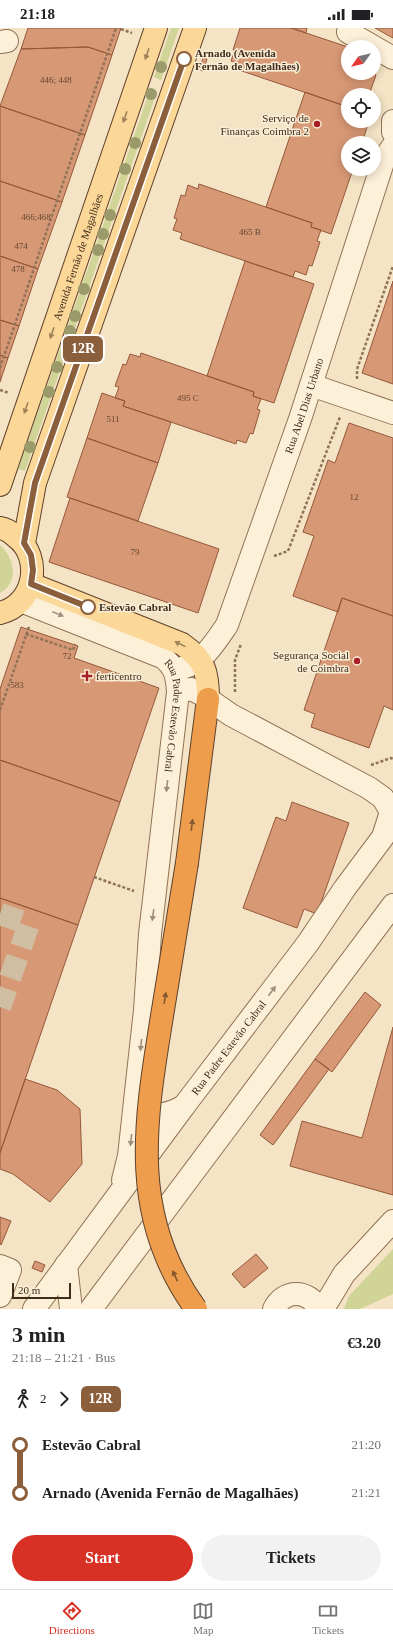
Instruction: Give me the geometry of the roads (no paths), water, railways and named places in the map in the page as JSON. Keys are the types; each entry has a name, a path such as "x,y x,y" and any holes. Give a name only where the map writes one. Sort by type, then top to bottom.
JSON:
{"highway":[{"path":"196,1309 181,1288 160,1242 153,1216 146,1159 151,1085 187,863 208,699"}],"main road":[{"name":"Avenida Fernão de Magalhães","path":"0,485 156,28"},
{"path":"24,543 35,483 195,28"},
{"path":"0,528 6,529 24,543 31,555 33,570 26,592 13,608 0,613"},
{"path":"26,592 182,644 199,659 205,667 208,682 208,699"}],"street":[{"path":"348,32 393,58"},
{"path":"393,121 393,132"},
{"name":"Rua Abel Dias Urbano","path":"174,669 184,668 194,664 215,643 226,625 311,385 384,159 393,146"},
{"path":"311,385 393,413"},
{"name":"Rua Padre Estevão Cabral","path":"26,592 162,657 169,662 178,679 178,692 155,898 135,1101 148,1111 169,1114 184,1106 308,943 345,888 383,836 391,812 384,798 369,788 231,715 208,699 191,690 178,692"},
{"path":"91,1309 393,905"},
{"path":"119,1192 129,1156 135,1101"},
{"path":"34,1309 184,1106"},
{"path":"323,1309 344,1274 393,1221"},
{"path":"66,1265 71,1309"},
{"path":"0,1266 10,1270 0,1296"},
{"path":"274,1309 277,1303 284,1297 291,1294 300,1293 344,1274"},
{"path":"300,1293 308,1296 314,1301 319,1309"}],"tunnel":[{"path":"0,914 29,924 0,1007"}],"place":[{"name":"Arnado (Avenida Fernão de Magalhães)","path":"184,59"},
{"name":"Serviço de Finanças Coimbra 2","path":"317,124"},
{"name":"Estevão Cabral","path":"88,607"},
{"name":"Segurança Social de Coimbra","path":"357,661"},
{"name":"ferticentro","path":"87,676"}]}
